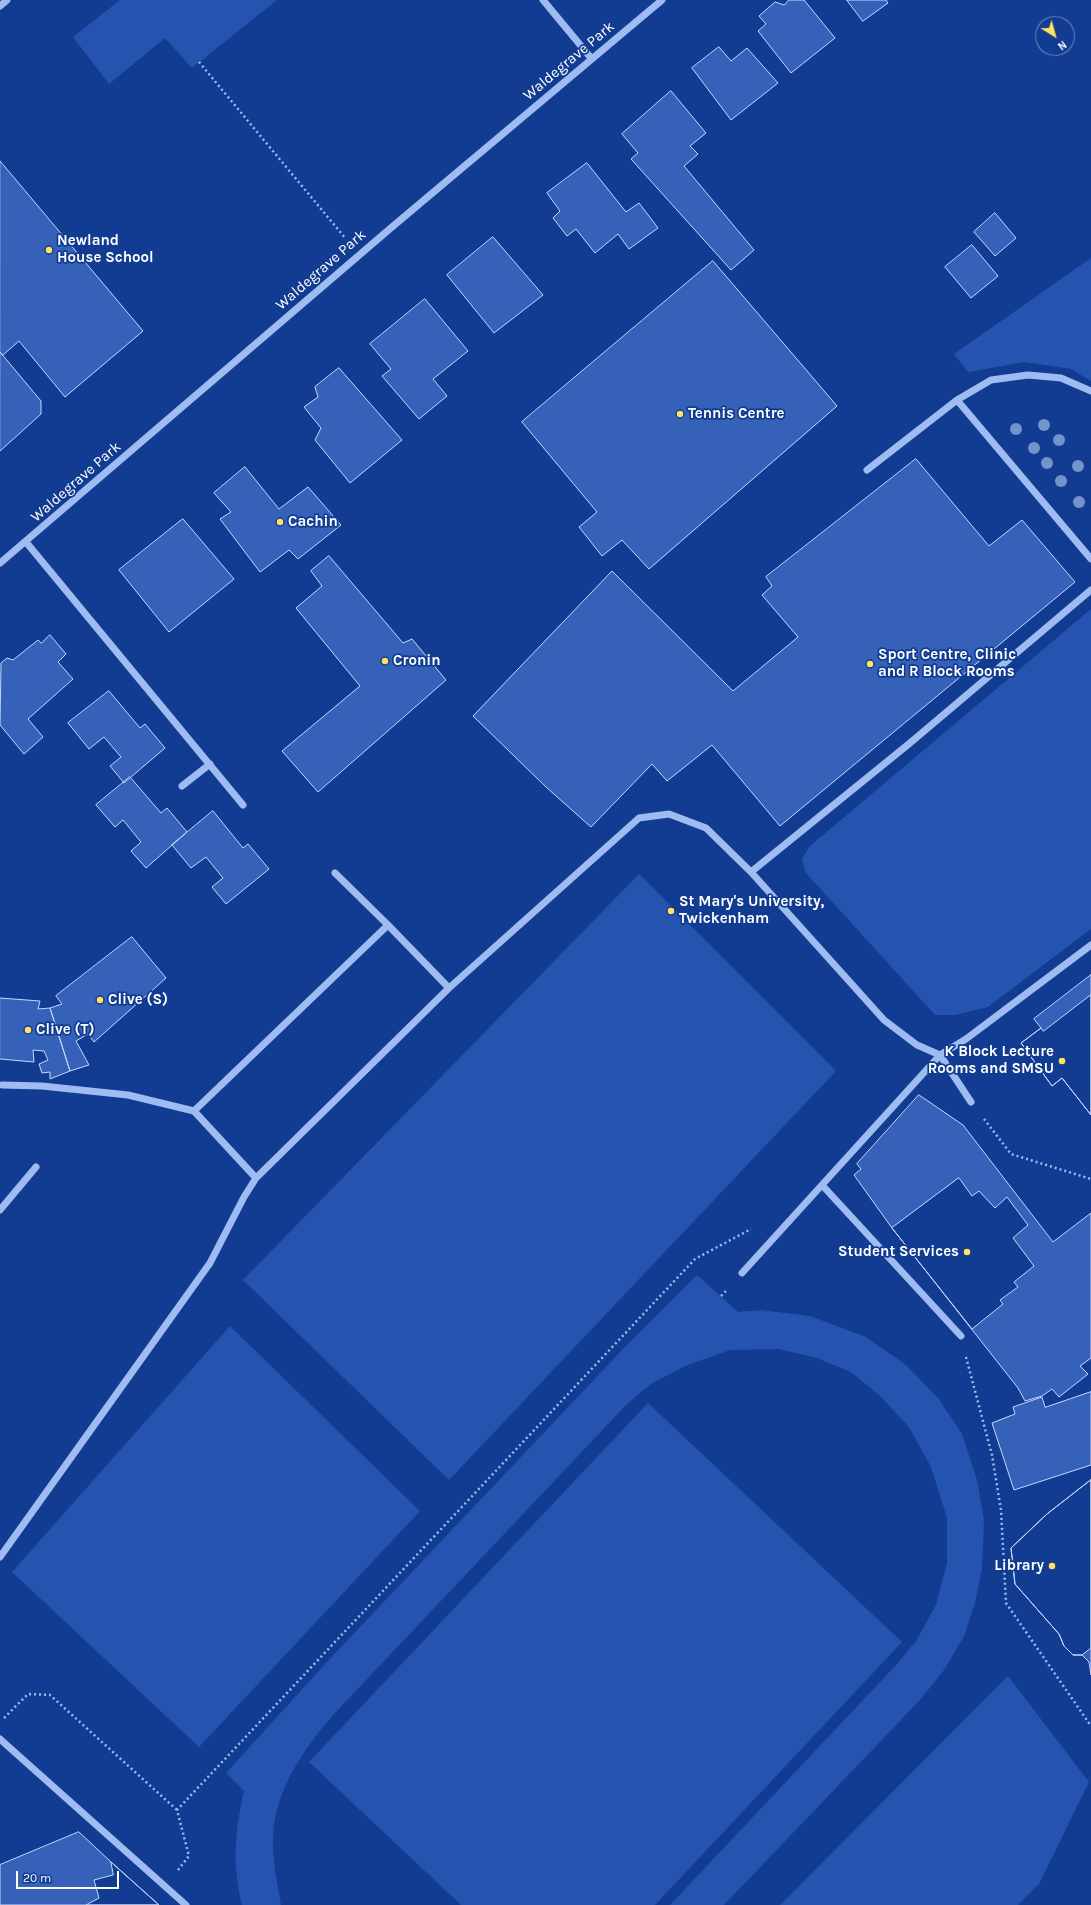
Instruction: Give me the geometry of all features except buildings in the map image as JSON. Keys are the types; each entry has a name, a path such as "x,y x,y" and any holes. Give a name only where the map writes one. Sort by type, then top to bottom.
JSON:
{"street":[{"path":"0,6 6,0"},
{"path":"543,0 591,58"},
{"name":"Waldegrave Park","path":"0,563 359,255 591,58 662,0"},
{"path":"868,470 957,400 990,380 1028,374 1061,378 1091,391"},
{"path":"957,400 1091,559"},
{"path":"26,542 243,805"},
{"path":"751,872 910,743 1091,590"},
{"path":"182,786 210,764"},
{"path":"0,1557 210,1264 244,1197 256,1178 449,988 639,818 669,814 706,828 751,872 884,1020 917,1045 940,1055 971,1102"},
{"path":"335,873 449,988"},
{"path":"194,1112 388,926"},
{"path":"742,1274 940,1055 966,1039 1091,945"},
{"path":"2,1085 42,1086 128,1096 194,1112 256,1178"},
{"path":"0,1210 36,1167"},
{"path":"822,1185 960,1336"},
{"path":"0,1739 186,1905"}],"path":[{"path":"199,62 359,255"},
{"path":"971,1102 1011,1154 1091,1179"},
{"path":"177,1810 695,1259 755,1226"},
{"path":"960,1336 992,1455 1001,1510 1006,1603 1091,1726"},
{"path":"0,1723 28,1694 50,1695 177,1810 189,1856 164,1886"}],"shaded area":[{"path":"120,0 277,0 192,68 165,38 109,84 73,37"},
{"path":"1091,258 1091,381 1071,369 1025,362 968,372 954,354"},
{"path":"1091,609 1091,929 988,1007 955,1015 935,1015 806,873 802,859 810,846"},
{"path":"639,874 836,1071 449,1480 243,1280"},
{"path":"697,1275 738,1312 761,1310 810,1316 866,1337 906,1365 938,1398 962,1434 977,1480 984,1520 982,1568 975,1603 964,1636 944,1670 920,1700 724,1905 670,1905 897,1664 916,1641 936,1605 947,1563 947,1518 931,1467 909,1427 880,1396 851,1372 817,1358 778,1349 730,1350 685,1366 651,1384 627,1404 335,1713 313,1740 294,1769 286,1785 275,1818 273,1852 281,1905 242,1905 237,1876 236,1848 238,1820 244,1791 226,1773 326,1663 624,1348"},
{"path":"230,1326 420,1511 199,1747 12,1572"},
{"path":"648,1403 902,1642 655,1905 461,1905 309,1762"},
{"path":"1008,1676 1089,1782 1039,1884 1018,1905 780,1905"}],"place":[{"name":"Newland House School","path":"49,250"},
{"name":"Tennis Centre","path":"680,414"},
{"name":"Cachin","path":"280,522"},
{"name":"Cronin","path":"385,661"},
{"name":"Sport Centre, Clinic and R Block Rooms","path":"870,664"},
{"name":"St Mary's University, Twickenham","path":"671,911"},
{"name":"Clive (S)","path":"100,1000"},
{"name":"Clive (T)","path":"28,1030"},
{"name":"K Block Lecture Rooms and SMSU","path":"1062,1061"},
{"name":"Student Services","path":"967,1252"},
{"name":"Library","path":"1052,1566"}]}
